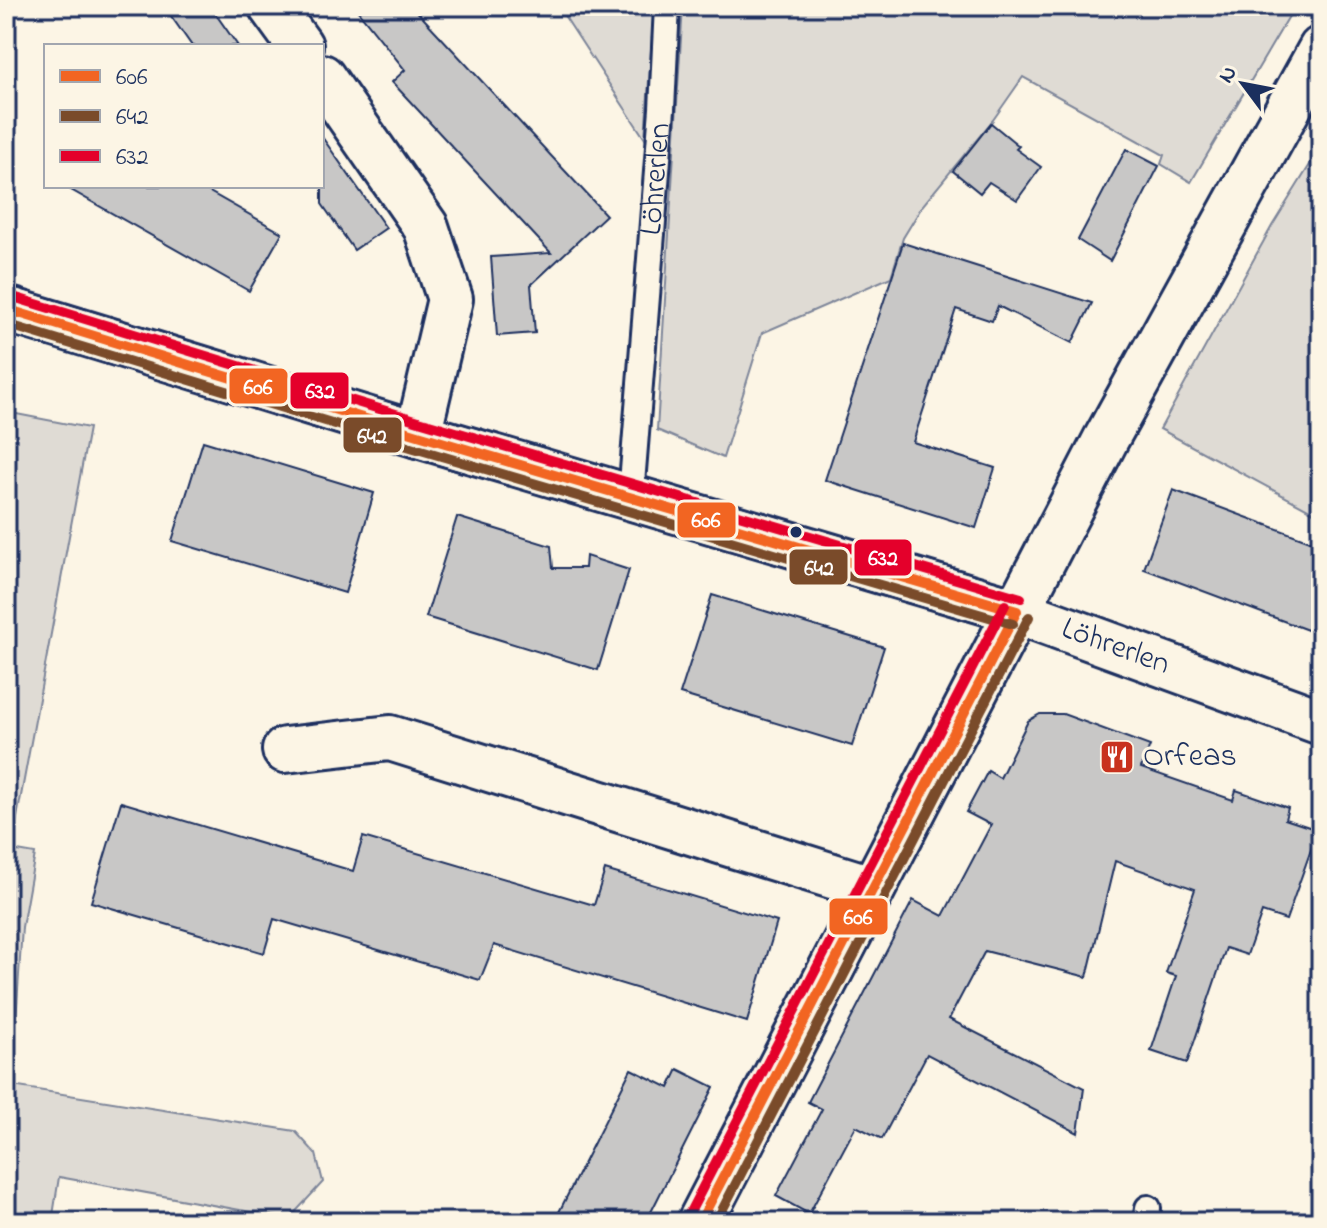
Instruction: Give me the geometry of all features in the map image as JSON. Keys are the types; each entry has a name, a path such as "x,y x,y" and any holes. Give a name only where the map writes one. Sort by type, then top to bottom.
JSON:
{"street":[{"path":"271,6 299,44"},
{"path":"700,1222 1106,439 1321,49"},
{"path":"324,80 426,227 450,299 418,435"},
{"name":"Löhrerlen","path":"6,309 418,435 1017,611 1321,722"},
{"path":"285,750 390,738 871,888"}],"lane":[{"name":"Löhrerlen","path":"631,496 662,109 667,6"}],"shaded area":[{"path":"558,6 654,6 645,139"},
{"path":"683,6 1295,6 1191,182 1161,164 1164,155 1023,77 993,120 923,205 903,238 891,277 762,333 723,458 657,430"},
{"path":"1321,147 1321,516 1160,429 1272,226"},
{"path":"6,412 89,428 16,823 6,821"},
{"path":"6,849 35,854 22,927 12,1086 295,1131 316,1154 323,1182 289,1219 59,1177 52,1222 6,1222"}],"building":[{"path":"164,6 210,6 237,44 191,44"},
{"path":"354,6 412,6 606,215 531,285 535,333 497,336 491,257 551,253 392,82 405,70"},
{"path":"991,123 1019,146 1016,149 1041,167 1017,200 989,182 980,193 953,171"},
{"path":"324,140 386,228 354,250 322,204"},
{"path":"1126,149 1159,166 1110,261 1078,240"},
{"path":"68,188 203,188 282,233 249,291"},
{"path":"903,243 1092,303 1072,343 998,306 992,321 956,309 913,442 995,468 976,528 825,480"},
{"path":"203,441 374,493 345,593 172,541"},
{"path":"1173,490 1321,545 1321,635 1144,569"},
{"path":"457,517 551,546 553,568 585,568 586,556 629,570 598,670 426,617"},
{"path":"712,595 884,647 852,746 680,694"},
{"path":"1040,714 1063,714 1150,746 1141,768 1233,800 1236,790 1288,808 1285,819 1318,830 1286,920 1262,912 1247,955 1226,948 1187,1063 1151,1051 1176,976 1166,973 1195,889 1115,861 1087,977 985,951 949,1019 1084,1088 1078,1133 927,1054 882,1139 856,1126 809,1214 776,1196 822,1109 808,1102 913,900 943,916 991,825 966,812 988,771 1000,778 1028,721"},
{"path":"121,802 353,871 363,837 594,905 605,870 777,922 747,1022 494,945 480,980 274,919 264,953 91,902"},
{"path":"631,1069 669,1088 678,1069 714,1087 646,1222 554,1222"}],"transit line":[{"name":"632","path":"10,296 422,422 1021,598"},
{"name":"606","path":"6,309 418,435 1017,611"},
{"name":"642","path":"6,324 1013,624"},
{"name":"632","path":"688,1216 1005,605"},
{"name":"606","path":"700,1222 1017,611"},
{"name":"642","path":"716,1222 1029,617"}],"place":[{"name":"Orfeas","path":"1117,757"}]}
